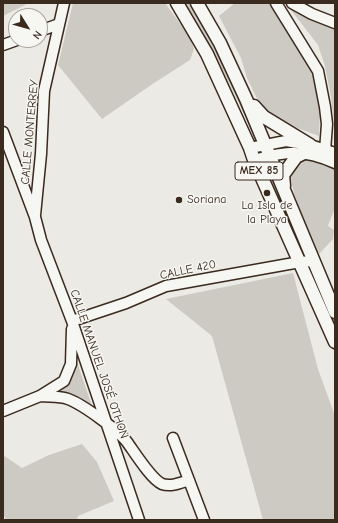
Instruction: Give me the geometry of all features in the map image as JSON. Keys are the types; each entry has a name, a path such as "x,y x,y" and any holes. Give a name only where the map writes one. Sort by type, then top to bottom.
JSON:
{"main road":[{"name":"MEX 85","path":"177,3 207,54 300,262 332,316"},
{"name":"MEX 85","path":"197,3 220,43 246,99 284,189 313,261 332,316 335,342"},
{"path":"246,99 264,117 307,149 296,157 283,174 284,189"}],"street":[{"name":"CALLE MONTERREY","path":"35,217 41,154 44,91 64,3"},
{"path":"250,148 283,153 307,149 330,152 325,108 318,71 276,3"},
{"path":"292,3 312,14 335,23"},
{"path":"48,28 59,24"},
{"path":"3,132 35,217"},
{"path":"307,149 335,164"},
{"path":"254,160 268,150"},
{"name":"CALLE MANUEL JOSÉ OTHON","path":"35,217 41,240 72,321 140,520"},
{"name":"CALLE 420","path":"72,321 126,303 166,286 313,261"},
{"path":"3,411 40,396 64,381 71,364 72,321"},
{"path":"40,396 67,399 81,406 106,424 126,440 154,478 161,484 169,486 189,480"},
{"path":"173,438 204,520"}],"shaded area":[{"path":"3,3 29,3 19,8 8,8 8,14 3,16"},
{"path":"73,3 165,3 190,37 194,49 190,60 102,119 58,65"},
{"path":"184,3 190,3 214,42 237,89 255,139 222,70"},
{"path":"235,3 274,3 321,80 319,136 289,125 261,107 247,78 241,58 219,16"},
{"path":"288,3 335,23 335,132 331,97 325,66 318,45 291,10"},
{"path":"305,156 335,167 335,208 328,226 334,230 333,239 319,254 298,205 290,174"},
{"path":"271,173 298,238 296,239 268,175"},
{"path":"293,273 318,369 335,416 335,520 263,520 212,336 166,299"},
{"path":"77,362 92,406 70,393 59,391 67,381"},
{"path":"82,444 97,462 114,501 78,516 77,520 6,520 3,513 3,455 22,468 49,455"}],"place":[{"name":"La Isla de la Playa","path":"267,193"},
{"name":"Soriana","path":"179,200"}]}
